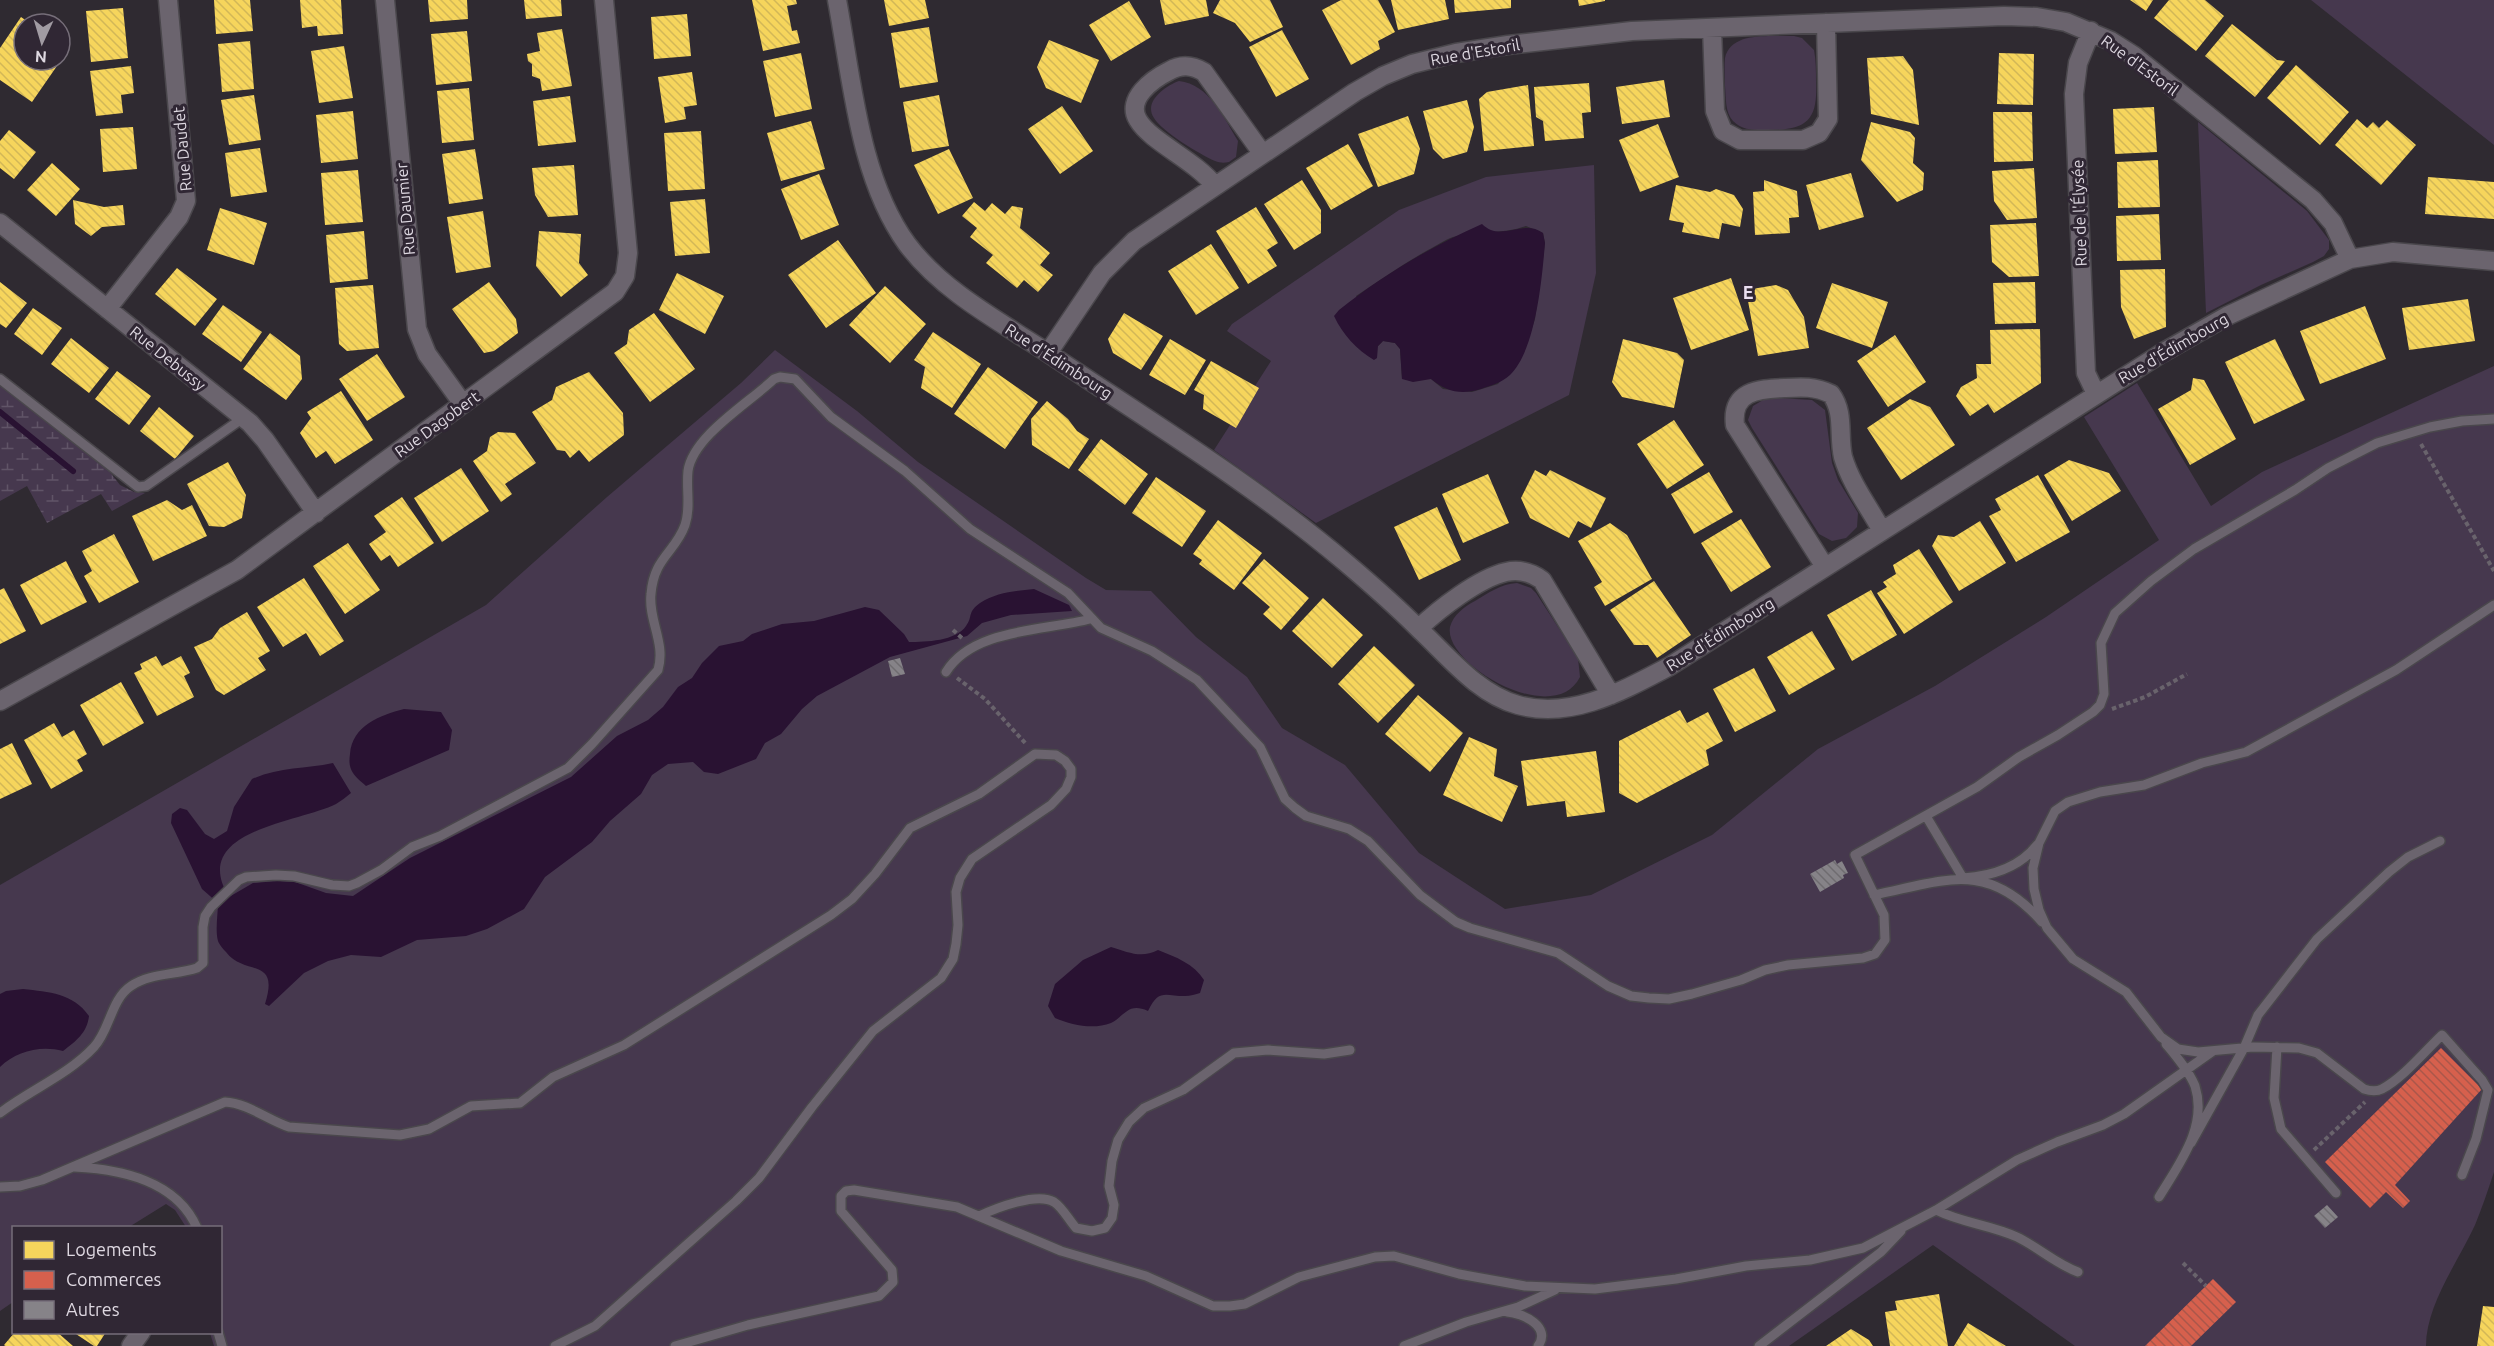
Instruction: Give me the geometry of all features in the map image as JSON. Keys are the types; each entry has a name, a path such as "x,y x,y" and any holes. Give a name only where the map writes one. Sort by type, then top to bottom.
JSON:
{"street":[{"name":"Rue Daudet","path":"107,309 179,217 186,201 168,0"},
{"name":"Rue Daumier","path":"385,0 417,329 427,354 463,404"},
{"name":"Rue Dagobert","path":"0,701 237,570 606,300 621,285 625,276 628,253 604,0"},
{"name":"Rue d'Édimbourg","path":"837,0 869,164 881,199 896,227 915,254 941,280 1281,512 1345,562 1477,683 1498,697 1519,706 1553,709 1569,707 1611,695 1670,666 2170,348 2227,316 2350,259 2393,252 2494,261"},
{"name":"Rue d'Estoril","path":"1048,353 1102,273 1123,251 1262,153 1369,84 1424,60 1456,53 1591,35 2024,16 2066,22 2091,31 2133,55 2313,200 2332,223 2350,259"},
{"path":"1712,28 1714,111 1723,131 1740,140 1803,140 1819,133 1828,120 1826,23"},
{"name":"Rue de l'Élysée","path":"2091,31 2078,63 2074,94 2086,373 2096,394"},
{"path":"1215,186 1194,164 1138,121 1135,104 1139,94 1159,77 1178,67 1188,66 1204,72 1262,153"},
{"name":"Rue Debussy","path":"0,223 243,417 265,440 316,513"},
{"path":"1825,567 1736,424 1734,416 1743,397 1762,389 1810,387 1831,394 1840,411 1841,444 1847,468 1882,531"},
{"path":"1419,628 1435,613 1487,580 1509,571 1530,574 1542,580 1611,695"},
{"path":"130,1346 139,1334"}],"lane":[{"path":"0,1113 74,1065 94,1047 104,1034 126,989 151,978 198,968 203,963 205,916 217,900 239,880 259,875 294,876 332,885 349,886 381,870 412,847 440,836 553,777 580,756 658,670 661,660 652,606 653,580 658,565 684,527 690,507 688,472 691,461 708,436 774,379 780,377 795,379 831,417 912,476 970,529 997,549 1068,593 1090,619 1101,628 1152,651 1197,680 1260,747 1286,799 1295,808 1306,816 1349,829 1368,841 1420,895 1456,922 1558,953 1608,986 1631,996 1669,999 1741,980 1776,967 1847,960 1875,954 1885,940 1884,915 1855,855 1977,788 2019,757 2083,721 2100,705 2104,694 2101,643 2115,614 2127,600 2194,549 2328,468 2377,443 2414,431 2462,421 2494,419"},
{"path":"0,379 138,487 146,486 243,417"},
{"path":"1874,895 1988,875 2013,866 2028,857 2039,843 2055,811 2068,802 2100,792 2144,785 2202,763 2246,752 2396,669 2494,604"},
{"path":"946,672 952,662 967,650 987,642 1016,633 1090,619"},
{"path":"0,1187 20,1186 72,1167 225,1102 237,1103 289,1127 400,1135 429,1129 471,1107 520,1103 553,1077 624,1045 831,915 852,899 875,874 910,828 979,794 1035,754 1056,755 1065,761 1071,769 1071,777 1066,789 1051,805 972,859 960,878 956,892 958,925 956,945 952,959 941,978 873,1030 806,1114 759,1178 736,1201 595,1326 555,1346"},
{"path":"1926,816 1963,878 1992,883 2026,905 2073,959 2126,992 2186,1070 2194,1085 2196,1128 2192,1143"},
{"path":"2159,1197 2192,1143 2244,1048 2258,1015 2317,939 2408,857 2440,842"},
{"path":"2039,843 2033,868 2034,889 2047,928"},
{"path":"2161,1037 2178,1049 2198,1052 2244,1048 2299,1048 2317,1053 2364,1089 2373,1091 2381,1089 2394,1080 2442,1035 2482,1080 2488,1090 2476,1139 2462,1174"},
{"path":"2277,1047 2274,1080 2277,1114 2282,1129 2288,1140 2307,1157 2336,1193"},
{"path":"979,1216 994,1209 1036,1198 1055,1202 1076,1228 1092,1231 1105,1228 1112,1218 1114,1205 1109,1186 1118,1140 1129,1122 1144,1108 1183,1090 1234,1053 1268,1050 1324,1054 1350,1050"},
{"path":"675,1346 748,1325 851,1304 879,1296 887,1290 893,1282 892,1270 841,1211 841,1196 846,1191 854,1190 957,1207 1061,1251 1146,1276 1213,1306 1245,1304 1299,1277 1375,1257 1402,1258 1460,1274 1525,1287 1557,1289 1641,1283 1746,1266 1839,1255 1863,1248 1936,1210 2017,1160 2103,1125 2148,1099 2213,1051"},
{"path":"72,1167 117,1171 166,1191 192,1216 197,1226"},
{"path":"1936,1210 2015,1236 2035,1246 2064,1267 2078,1272"},
{"path":"1759,1346 1881,1252 1907,1225"},
{"path":"1404,1346 1466,1322 1504,1311 1557,1289"},
{"path":"1504,1311 1519,1313 1537,1325 1542,1334 1542,1341 1538,1346"}],"path":[{"path":"2414,431 2494,571"},
{"path":"953,630 963,639"},
{"path":"946,672 985,699 1035,754"},
{"path":"2083,721 2145,697 2187,674"},
{"path":"2307,1157 2363,1104 2373,1091"},
{"path":"2183,1263 2206,1286"}],"green space":[{"path":"2311,0 2494,0 2494,145"},
{"path":"1794,36 1802,38 1814,50 1816,95 1812,114 1800,125 1781,130 1754,130 1737,124 1729,113 1726,100 1725,58 1729,49 1735,43 1754,37"},
{"path":"1179,81 1199,88 1227,122 1238,141 1236,157 1229,162 1217,162 1201,154 1173,136 1154,118 1151,106 1157,95"},
{"path":"2198,122 2307,211 2329,240 2329,249 2324,256 2206,313"},
{"path":"1594,165 1596,273 1569,395 1316,523 1214,450 1271,361 1227,331 1232,324 1399,210 1486,177","holes":["1526,226 1543,233 1545,243 1535,319 1526,346 1498,384 1472,392 1443,389 1431,379 1402,379 1400,349 1395,343 1383,341 1378,346 1356,296 1410,261 1453,237 1508,231"]},
{"path":"775,350 857,411 918,462 1086,578 1106,590 1151,591 1196,637 1247,677 1282,728 1345,765 1419,853 1505,909 1591,895 1712,835 1818,749 1935,686 2046,617 2159,540 2084,417 2137,383 2211,506 2262,472 2494,366 2494,1172 2475,1225 2437,1299 2427,1331 2426,1346 2075,1346 1933,1245 1789,1346 214,1346 210,1334 222,1334 222,1226 185,1226 175,1210 166,1204 131,1226 12,1226 12,1303 0,1311 0,885 486,605 607,497 741,383"},
{"path":"0,381 105,466 120,485 134,492 145,493 112,511 101,494 47,523 27,486 0,501"},
{"path":"1779,398 1812,400 1825,410 1832,463 1838,480 1858,513 1857,527 1846,538 1832,541 1819,534 1748,420 1753,406 1763,400"},
{"path":"1517,583 1531,588 1536,593 1578,658 1580,677 1567,691 1548,696 1526,694 1503,685 1481,673 1464,658 1453,642 1450,627 1460,611 1495,589"}],"shaded area":[{"path":"1482,224 1497,231 1535,229 1543,233 1545,243 1532,331 1519,364 1510,375 1500,382 1481,389 1467,392 1454,391 1431,379 1413,382 1402,379 1400,349 1395,343 1383,341 1378,346 1377,358 1374,360 1351,341 1334,316 1339,310 1408,262"},
{"path":"1034,589 1069,605 1072,611 1011,615 982,623 967,636 890,657 817,696 802,709 781,734 765,743 756,759 718,774 704,772 693,762 668,764 652,775 641,794 610,821 592,842 545,877 524,909 487,929 466,936 417,940 381,957 351,955 328,961 304,973 269,1006 265,1004 268,979 264,973 234,959 219,942 218,903 202,889 171,823 172,814 180,808 187,810 205,834 214,839 227,831 234,807 252,779 282,770 333,763 351,793 336,804 253,832 235,843 223,857 220,875 229,897 253,883 277,881 295,882 326,893 353,896 410,858 571,777 617,736 648,720 663,707 678,687 692,678 702,663 719,646 743,641 752,634 782,624 814,621 865,607 879,610 904,634 909,642 940,640 961,631 968,623 973,609 986,599"},
{"path":"404,709 441,712 452,730 449,750 366,786 354,775 350,766 352,744 356,736 369,723"},
{"path":"1111,947 1140,954 1158,950 1178,958 1190,965 1204,980 1200,993 1187,996 1159,996 1148,1011 1131,1009 1111,1023 1104,1025 1083,1026 1055,1018 1048,1006 1055,984 1083,960"},
{"path":"23,989 60,995 76,1002 89,1016 88,1022 80,1036 63,1051 38,1049 21,1053 0,1067 0,994"}],"building: Logements":[{"path":"214,0 250,0 253,31 216,34"},
{"path":"300,0 341,0 343,34 318,36 317,26 302,28"},
{"path":"428,0 467,0 468,19 430,22"},
{"path":"524,0 561,0 562,16 526,19"},
{"path":"752,0 796,0 797,4 787,6 792,31 797,30 800,43 763,51"},
{"path":"884,0 925,0 929,18 889,26"},
{"path":"1160,0 1206,0 1209,16 1165,25"},
{"path":"1220,0 1270,0 1283,27 1250,42 1235,23 1213,13"},
{"path":"1341,0 1378,0 1395,32 1378,41 1380,49 1351,65 1322,10"},
{"path":"1391,0 1445,0 1449,19 1398,30"},
{"path":"1454,0 1511,0 1511,8 1455,13"},
{"path":"1578,0 1605,0 1605,1 1579,6"},
{"path":"2130,0 2153,0 2146,11"},
{"path":"2169,0 2205,0 2224,16 2196,51 2154,18"},
{"path":"1129,1 1151,37 1111,61 1089,25"},
{"path":"123,8 128,58 91,62 86,11"},
{"path":"687,14 691,56 654,59 651,17"},
{"path":"2232,24 2277,60 2285,61 2255,97 2205,56"},
{"path":"929,27 938,82 900,88 891,33"},
{"path":"562,29 572,86 542,91 540,79 532,76 532,64 528,61 527,54 540,51 537,33"},
{"path":"12,30 12,72 53,72 32,102 0,80 0,48"},
{"path":"1282,30 1309,79 1276,97 1249,47"},
{"path":"467,31 472,81 436,85 431,34"},
{"path":"1049,40 1099,60 1081,103 1046,88 1037,67"},
{"path":"250,41 254,89 222,92 218,44"},
{"path":"344,46 353,98 319,103 311,51"},
{"path":"801,53 812,109 775,117 763,61"},
{"path":"1999,53 2034,54 2033,105 1997,104"},
{"path":"1903,56 1913,70 1919,125 1871,114 1867,58"},
{"path":"2296,65 2349,112 2320,145 2267,98"},
{"path":"131,66 134,93 121,95 123,113 96,116 90,71"},
{"path":"692,72 697,105 684,107 686,119 665,123 658,77"},
{"path":"1664,80 1670,117 1622,124 1616,87"},
{"path":"1589,83 1591,112 1582,113 1584,138 1545,141 1543,121 1536,117 1534,87"},
{"path":"1528,85 1534,146 1484,151 1479,99 1487,92"},
{"path":"469,88 474,140 442,143 437,91"},
{"path":"254,95 261,140 229,145 221,100"},
{"path":"939,95 949,146 912,152 903,102"},
{"path":"570,96 576,142 538,146 533,101"},
{"path":"1467,100 1474,127 1467,152 1443,159 1433,149 1423,111"},
{"path":"1062,106 1093,151 1060,174 1028,129"},
{"path":"2154,107 2157,152 2115,154 2113,109"},
{"path":"353,111 358,159 321,163 316,115"},
{"path":"1993,112 2032,112 2033,161 1994,162"},
{"path":"1408,116 1420,149 1414,174 1378,187 1358,134"},
{"path":"2357,119 2367,128 2373,122 2379,128 2387,120 2416,145 2381,185 2335,145"},
{"path":"811,121 825,169 781,181 767,133"},
{"path":"1871,122 1910,132 1915,138 1913,163 1924,173 1923,190 1897,202 1861,160"},
{"path":"1658,124 1679,177 1640,192 1619,140"},
{"path":"133,127 137,169 103,172 100,129"},
{"path":"9,130 36,152 14,179 0,168 0,141"},
{"path":"701,131 705,189 668,191 664,133"},
{"path":"1348,144 1373,186 1331,210 1306,168"},
{"path":"260,148 267,192 231,197 225,153"},
{"path":"475,149 483,199 449,204 442,154"},
{"path":"949,149 973,198 938,214 914,165"},
{"path":"2158,160 2160,207 2118,208 2117,162"},
{"path":"52,163 80,189 56,216 27,190"},
{"path":"574,165 578,215 548,217 535,195 532,168"},
{"path":"2034,168 2037,218 2007,220 1994,201 1992,171"},
{"path":"358,170 363,222 325,225 321,173"},
{"path":"1851,173 1864,217 1819,230 1806,185"},
{"path":"819,174 839,225 801,240 781,189"},
{"path":"2428,177 2494,182 2494,219 2425,214"},
{"path":"1302,180 1321,210 1321,233 1294,250 1264,204"},
{"path":"1764,180 1797,191 1799,217 1789,218 1790,233 1755,235 1753,192 1764,191"},
{"path":"1676,185 1710,192 1716,189 1734,195 1743,209 1740,227 1722,223 1719,239 1682,232 1684,223 1669,220"},
{"path":"705,199 710,253 675,256 670,202"},
{"path":"73,200 104,207 123,205 125,225 102,227 91,236 75,224"},
{"path":"974,202 985,211 992,203 1005,214 1012,206 1023,208 1020,228 1050,253 1040,265 1053,275 1038,292 1024,280 1017,288 986,263 993,255 970,237 977,228 962,216"},
{"path":"1256,207 1278,243 1267,250 1277,266 1248,284 1216,231"},
{"path":"220,208 267,223 254,265 207,250"},
{"path":"483,211 491,267 456,273 447,217"},
{"path":"2159,214 2161,260 2117,261 2116,216"},
{"path":"2036,223 2039,276 2009,277 1992,262 1990,225"},
{"path":"364,231 368,279 330,283 326,235"},
{"path":"539,231 581,234 579,263 588,275 561,297 536,266"},
{"path":"838,240 876,293 826,328 788,275"},
{"path":"1211,244 1239,288 1196,315 1168,271"},
{"path":"177,268 217,299 195,326 155,294"},
{"path":"2165,269 2166,327 2134,339 2121,307 2120,270"},
{"path":"677,273 724,296 705,334 659,310"},
{"path":"1731,278 1749,330 1691,350 1673,298"},
{"path":"0,282 27,303 6,328 0,324"},
{"path":"489,282 516,319 518,333 494,351 484,353 452,309"},
{"path":"2035,282 2036,323 1995,324 1993,283"},
{"path":"1832,283 1888,302 1872,348 1816,328"},
{"path":"373,285 379,348 347,351 339,344 335,288"},
{"path":"1776,285 1788,290 1804,317 1809,348 1758,356 1746,290"},
{"path":"885,286 926,324 890,363 849,325"},
{"path":"2468,299 2475,341 2409,350 2402,308"},
{"path":"223,305 262,332 241,362 202,334"},
{"path":"2365,306 2386,359 2320,384 2300,331"},
{"path":"33,308 62,328 42,355 14,334"},
{"path":"654,313 695,369 650,402 614,353 627,344 629,330"},
{"path":"1124,313 1163,336 1141,370 1113,353 1108,339"},
{"path":"2040,329 2041,383 1994,413 1988,404 1970,416 1956,396 1961,387 1977,378 1976,364 1991,364 1990,330"},
{"path":"933,332 981,364 952,408 921,388 925,367 914,360"},
{"path":"270,333 300,356 302,379 286,400 243,369"},
{"path":"1895,335 1926,382 1888,407 1857,361"},
{"path":"71,338 109,368 89,393 51,364"},
{"path":"1170,339 1206,360 1185,395 1149,375"},
{"path":"1623,339 1677,353 1684,360 1674,408 1622,397 1612,382"},
{"path":"2275,339 2305,400 2254,424 2225,362"},
{"path":"377,354 405,397 367,421 339,379"},
{"path":"1211,361 1259,388 1236,428 1203,409 1204,395 1194,390"},
{"path":"988,367 1038,402 1005,449 954,414"},
{"path":"117,371 151,396 129,425 95,399"},
{"path":"589,372 623,413 624,435 589,462 579,450 570,458 565,451 557,450 532,412 552,400 556,387"},
{"path":"2193,378 2204,380 2236,439 2190,465 2158,409 2191,390"},
{"path":"341,391 373,440 335,464 326,451 316,458 300,433 311,418 307,412"},
{"path":"1910,399 1930,407 1955,445 1901,480 1867,428"},
{"path":"1047,401 1068,419 1077,431 1089,439 1069,469 1032,445 1031,419"},
{"path":"159,407 194,436 175,459 140,431"},
{"path":"1674,420 1704,465 1667,489 1637,444"},
{"path":"498,432 515,433 536,463 505,484 512,494 501,502 473,461 487,451 490,437"},
{"path":"1101,439 1148,474 1125,505 1078,470"},
{"path":"2069,460 2109,473 2121,491 2072,521 2044,475"},
{"path":"228,462 246,495 242,518 224,527 209,526 187,484"},
{"path":"461,468 489,511 442,542 414,498"},
{"path":"1535,470 1546,476 1550,470 1606,498 1591,528 1578,521 1569,538 1530,518 1521,498"},
{"path":"1709,472 1733,512 1694,534 1671,494"},
{"path":"1488,474 1509,523 1463,543 1442,494"},
{"path":"2038,475 2070,532 2016,562 1989,516 2001,510 1995,499"},
{"path":"1156,477 1206,511 1182,547 1132,513"},
{"path":"402,497 434,543 398,567 390,555 381,561 369,544 386,532 374,516"},
{"path":"167,500 182,510 192,505 207,536 153,561 132,516"},
{"path":"1437,507 1461,560 1419,580 1394,527"},
{"path":"1741,519 1771,567 1731,592 1701,543"},
{"path":"1218,520 1262,553 1234,590 1199,564 1202,560 1193,554"},
{"path":"1980,521 2006,563 1959,591 1932,546 1938,535 1954,537"},
{"path":"1610,523 1627,535 1652,579 1605,606 1594,587 1602,582 1578,541"},
{"path":"114,534 139,582 99,603 84,576 92,571 82,551"},
{"path":"348,543 380,590 345,614 313,566"},
{"path":"1919,549 1953,602 1904,634 1877,593 1887,587 1883,582 1896,574 1893,565"},
{"path":"1264,559 1309,598 1281,630 1263,614 1270,607 1242,583"},
{"path":"66,561 87,602 41,625 20,585"},
{"path":"304,578 344,641 320,656 306,633 283,647 257,607"},
{"path":"1654,581 1691,635 1657,658 1648,645 1634,645 1610,610"},
{"path":"4,588 26,631 0,644 0,590"},
{"path":"1871,590 1897,635 1852,661 1827,615"},
{"path":"1323,598 1363,635 1332,668 1292,631"},
{"path":"247,612 270,651 258,658 266,670 224,695 216,690 194,647 212,639 220,628"},
{"path":"1812,631 1835,669 1789,695 1767,657"},
{"path":"1374,646 1415,685 1378,723 1338,684"},
{"path":"156,656 162,666 181,656 190,673 184,676 194,697 157,716 134,673 142,669 140,664"},
{"path":"1754,668 1776,711 1735,732 1713,689"},
{"path":"121,682 144,723 103,746 80,705"},
{"path":"1418,695 1463,733 1430,772 1385,734"},
{"path":"1680,710 1687,723 1708,712 1723,741 1706,750 1709,765 1637,803 1619,793 1619,741"},
{"path":"54,723 62,737 74,730 87,754 77,760 83,771 51,789 24,740"},
{"path":"1469,737 1497,749 1494,776 1518,786 1502,822 1443,795"},
{"path":"12,743 32,784 0,799 0,749"},
{"path":"1596,751 1605,812 1567,817 1565,801 1527,806 1521,761"},
{"path":"1939,1294 1948,1346 1890,1346 1885,1312 1897,1310 1895,1301"},
{"path":"2483,1306 2494,1307 2494,1346 2477,1346"},
{"path":"1968,1323 2006,1346 1954,1346"},
{"path":"1851,1329 1869,1340 1873,1346 1826,1346"},
{"path":"13,1334 59,1334 73,1346 5,1346"},
{"path":"76,1334 105,1334 97,1346"}],"building: Commerces":[{"path":"2441,1048 2482,1089 2395,1185 2410,1201 2403,1208 2386,1192 2370,1208 2325,1162"},
{"path":"2213,1279 2236,1302 2191,1346 2145,1346"}],"building: Autres":[{"path":"900,658 905,674 892,677 888,661"},
{"path":"1835,860 1837,864 1842,861 1848,873 1843,875 1844,878 1820,892 1810,874"},
{"path":"2327,1205 2338,1217 2325,1228 2314,1216"}],"waterway":[{"path":"0,412 73,471"}],"district":[{"name":"E","path":"1748,292"}]}
